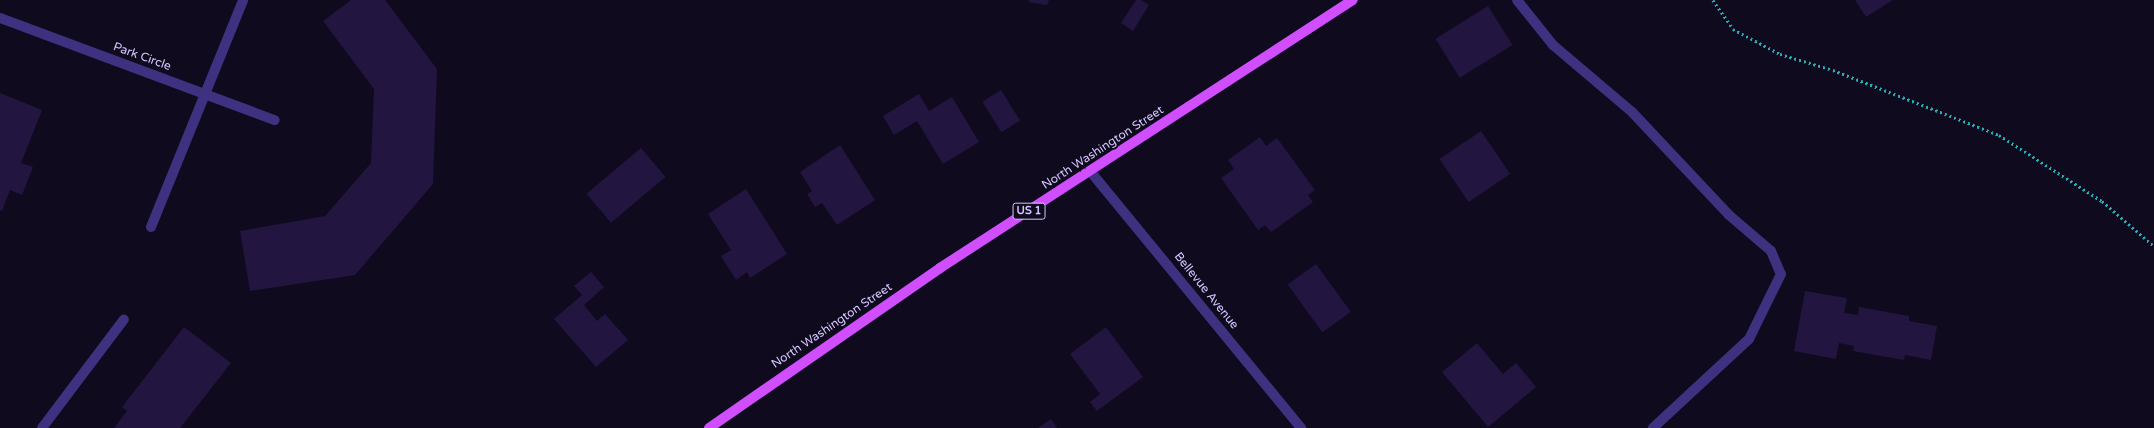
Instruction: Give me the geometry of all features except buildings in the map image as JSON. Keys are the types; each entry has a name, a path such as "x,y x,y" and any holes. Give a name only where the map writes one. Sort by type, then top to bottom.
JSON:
{"main road":[{"name":"North Washington Street","path":"709,428 940,268 1353,0"}],"street":[{"path":"151,228 243,0"},
{"path":"1517,0 1553,45 1632,112 1729,215 1771,251 1781,274 1749,339 1654,428"},
{"name":"Park Circle","path":"0,18 275,120"},
{"name":"Bellevue Avenue","path":"1090,171 1301,428"},
{"path":"42,428 124,319"}],"path":[{"path":"1713,0 1733,29 1780,54 1833,70 1999,135 2102,201 2154,246"}]}
